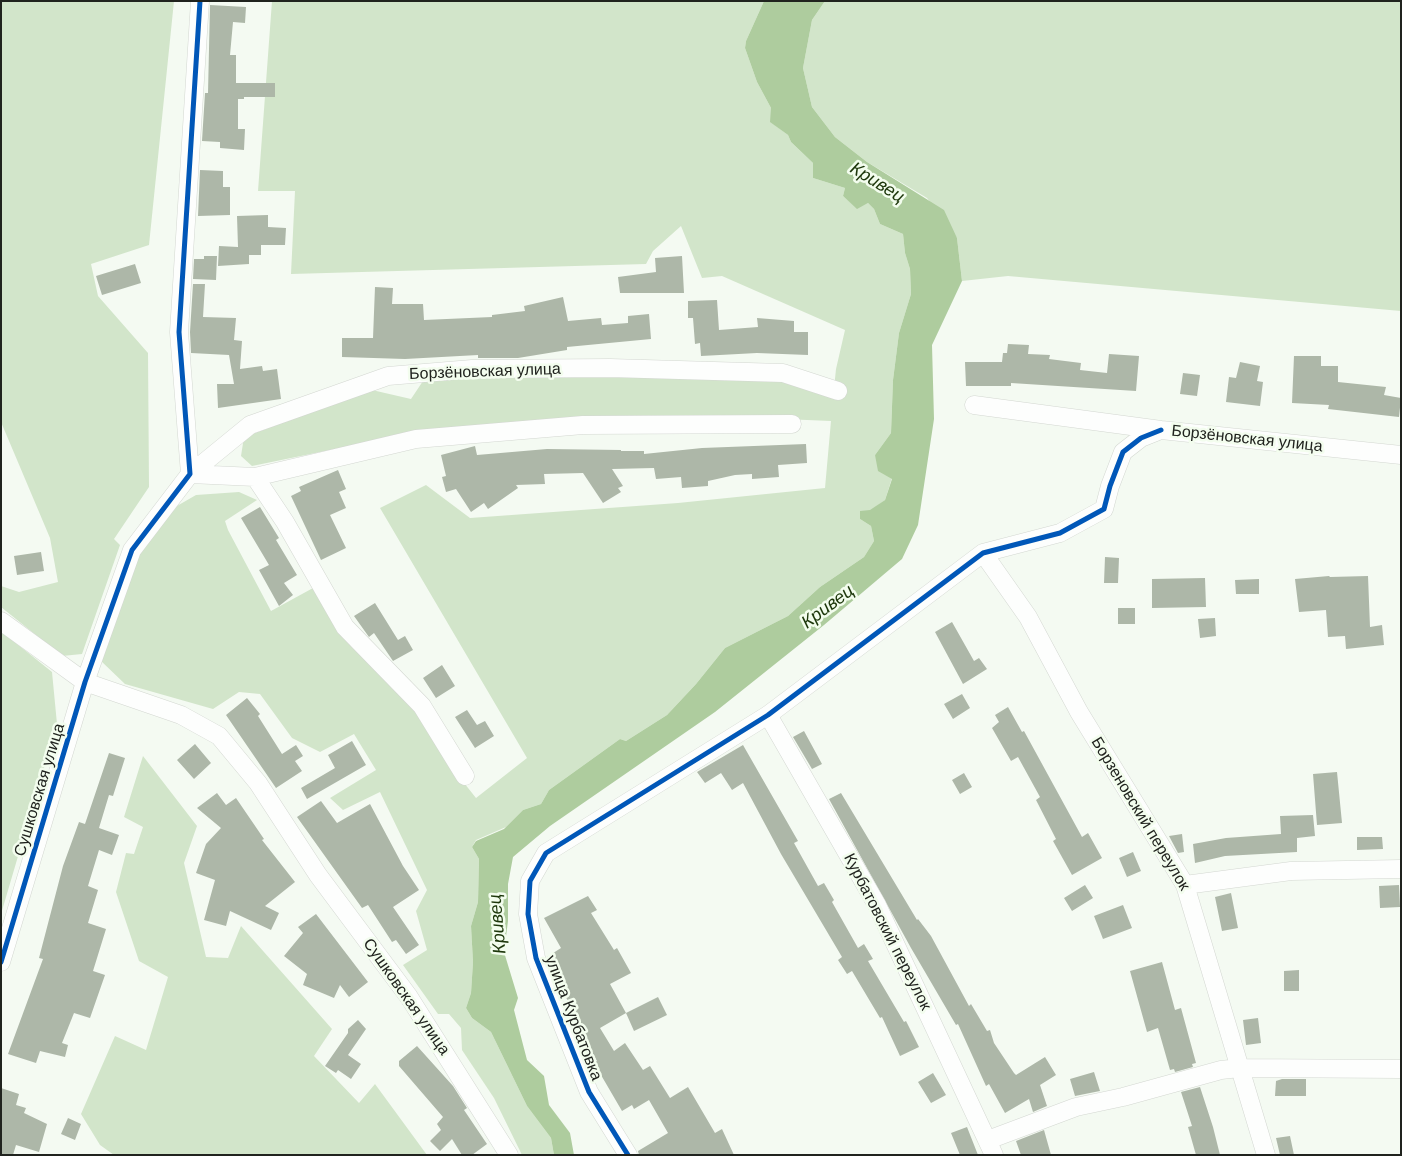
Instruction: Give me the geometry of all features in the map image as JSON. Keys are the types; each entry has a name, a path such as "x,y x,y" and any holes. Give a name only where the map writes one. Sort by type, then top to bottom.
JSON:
{"street":[{"path":"200,1 179,332 190,474 255,477 416,439 583,424 792,424"},
{"name":"Борзёновская улица","path":"85,682 132,550 190,474 250,425 388,376 472,369 610,368 783,374 838,391"},
{"name":"Борзёновская улица","path":"974,404 1161,430 1401,455"},
{"path":"768,715 983,553 1060,533 1104,509 1110,486 1123,452 1141,438 1161,430"},
{"path":"255,477 285,522 345,627 422,706 465,776"},
{"name":"Борзеновский переулок","path":"983,553 1028,617 1079,712 1185,885 1266,1155"},
{"path":"1,621 85,682"},
{"name":"Сушковская улица","path":"1,962 85,682 181,714 219,736 258,783 318,875 409,997 509,1155"},
{"name":"улица Курбатовка","path":"628,1155 589,1092 536,958 528,914 530,881 546,853 768,715"},
{"name":"Курбатовский переулок","path":"768,715 877,906 991,1148"},
{"path":"1185,885 1291,871 1401,869"},
{"path":"991,1148 1076,1107 1123,1097 1221,1070 1239,1068 1401,1069"}],"shaded area":[{"path":"1,1 174,1 149,245 91,264 98,296 148,353 149,487 114,539 120,545 82,654 62,656 1,607 1,586 19,592 58,582 50,538 1,422"},
{"path":"272,1 764,1 746,41 745,48 757,82 771,108 771,122 788,135 791,142 813,163 813,178 845,188 843,196 857,208 868,203 874,209 880,224 903,234 905,253 910,269 911,294 899,333 893,380 891,433 875,455 892,478 885,500 860,519 871,526 874,541 864,557 820,587 788,616 725,648 696,684 667,715 626,741 620,739 549,790 541,804 523,810 506,827 476,840 472,847 479,859 478,902 471,926 473,962 471,993 466,1008 472,1018 491,1032 527,1106 551,1138 554,1155 522,1155 494,1098 462,1050 461,1028 449,1014 438,1014 403,965 427,950 416,911 427,890 380,792 343,810 330,798 376,770 354,734 320,752 292,738 260,694 239,692 213,709 125,684 100,660 136,553 170,510 196,495 239,492 257,500 225,521 271,611 313,588 422,718 449,764 476,798 527,758 380,508 426,485 470,518 678,503 825,488 831,421 783,419 413,433 252,466 241,456 244,437 372,390 411,399 423,381 617,374 780,380 833,398 836,369 845,330 722,276 702,278 681,226 653,251 646,264 291,274 295,191 258,191"},
{"path":"825,1 1401,1 1401,311 1008,276 962,281 957,238 927,198 867,162 835,137 812,107 803,68 812,20"},
{"path":"1,631 52,672 57,724 1,914"},
{"path":"143,756 197,826 184,863 206,957 228,958 241,926 332,1029 314,1056 359,1103 375,1084 427,1155 114,1155 100,1145 81,1114 115,1036 146,1050 168,977 139,961 116,892 126,853 134,854 143,827 124,817"}],"water":[{"name":"Кривец","path":"764,1 825,1 812,20 803,68 812,107 835,137 867,162 944,210 957,238 962,281 932,345 934,419 918,525 902,559 824,625 715,712 550,826 513,857 508,884 508,921 504,952 518,998 514,1010 527,1060 544,1076 549,1105 570,1133 574,1155 554,1155 551,1138 527,1106 491,1032 472,1018 466,1008 471,993 473,962 471,926 478,902 479,859 472,847 476,841 504,829 523,810 541,804 549,790 620,739 626,741 667,715 696,684 725,648 788,616 820,587 864,557 874,541 871,526 860,519 860,511 870,510 885,500 892,479 878,471 875,455 891,433 893,380 899,333 911,294 910,269 905,253 903,234 880,224 874,209 868,203 857,209 843,196 845,188 813,178 813,163 791,142 788,135 770,122 771,108 757,82 745,48 746,41"}],"building":[{"path":"210,5 246,7 245,23 233,22 230,55 236,55 236,83 275,83 275,97 244,97 244,99 238,99 238,129 245,129 244,150 220,148 220,142 202,141 205,93 208,93"},
{"path":"200,170 223,171 223,187 230,187 230,215 198,216"},
{"path":"268,215 268,227 286,228 285,245 261,245 261,255 249,255 249,264 218,266 219,246 238,247 237,216"},
{"path":"204,256 217,256 216,280 193,279 194,259 204,259"},
{"path":"682,256 684,293 620,293 618,277 656,272 655,258"},
{"path":"135,264 141,283 102,295 96,276"},
{"path":"193,284 205,284 203,317 236,318 234,340 242,341 240,369 262,366 263,371 277,369 281,399 218,408 217,384 234,384 229,355 191,353 190,332"},
{"path":"375,287 393,288 392,304 423,304 424,320 492,317 492,315 525,311 524,306 563,297 568,321 601,318 602,325 628,323 628,316 649,314 651,339 567,347 567,350 518,358 478,358 478,355 405,359 342,357 342,338 373,338"},
{"path":"717,300 719,330 758,327 757,318 794,321 794,332 808,332 808,355 757,353 701,356 700,343 695,344 693,318 688,318 688,301"},
{"path":"1008,344 1029,345 1028,354 1050,355 1049,359 1081,363 1080,370 1107,373 1109,354 1139,356 1136,391 1011,383 1011,386 966,386 965,362 1002,362 1003,353 1007,353"},
{"path":"1294,356 1321,356 1321,366 1338,366 1338,382 1386,387 1384,395 1401,398 1399,417 1328,409 1329,405 1292,403"},
{"path":"1240,362 1260,366 1257,381 1263,382 1260,406 1226,402 1229,377 1236,378"},
{"path":"1183,373 1200,375 1197,396 1180,394"},
{"path":"806,444 807,463 778,465 779,477 752,479 752,474 735,475 708,481 708,486 682,488 681,477 656,479 654,468 612,469 623,486 618,488 621,492 603,503 583,473 544,474 545,484 516,485 518,488 488,509 484,503 471,512 456,489 446,492 442,477 446,476 441,455 475,446 477,455 547,449 644,451 644,454 702,448"},
{"path":"338,470 346,489 339,492 346,508 330,515 346,548 321,560 291,496 301,491 299,487"},
{"path":"260,507 279,538 276,540 297,575 284,583 293,595 279,606 259,570 269,565 241,518"},
{"path":"41,552 44,571 17,575 14,556"},
{"path":"1105,557 1119,558 1118,583 1104,583"},
{"path":"1329,576 1368,576 1370,627 1382,625 1384,645 1346,649 1345,636 1328,637 1326,610 1299,612 1295,579"},
{"path":"1205,578 1206,607 1152,608 1152,579"},
{"path":"1259,579 1259,594 1236,594 1235,580"},
{"path":"375,603 398,640 405,636 413,650 393,661 374,633 369,637 354,616"},
{"path":"1118,608 1135,608 1135,624 1118,624"},
{"path":"1215,618 1216,636 1200,638 1198,619"},
{"path":"952,622 974,661 979,658 987,669 963,684 935,632"},
{"path":"442,665 455,686 436,698 423,678"},
{"path":"962,694 970,708 953,719 944,704"},
{"path":"247,698 260,714 258,716 282,754 296,745 303,756 295,761 302,771 276,788 226,715"},
{"path":"1008,707 1022,732 1024,731 1082,837 1088,833 1102,858 1072,875 1053,841 1056,839 1036,800 1040,797 1018,757 1011,761 992,728 999,722 995,715"},
{"path":"467,710 477,725 485,721 494,736 475,748 455,717"},
{"path":"804,731 822,764 812,769 793,737"},
{"path":"352,741 366,765 307,799 301,788 335,768 328,755"},
{"path":"195,744 211,763 194,779 177,760"},
{"path":"743,745 798,841 794,843 818,886 824,883 834,900 832,902 858,948 864,944 873,959 868,961 904,1022 906,1021 919,1047 900,1056 882,1017 880,1018 852,971 847,974 838,960 842,957 781,854 743,783 732,790 721,773 705,783 697,772"},
{"path":"109,753 125,758 113,796 109,795 99,828 119,835 112,855 99,850 88,886 98,890 88,923 106,929 93,971 105,975 90,1018 74,1013 62,1043 68,1045 65,1057 40,1051 36,1063 8,1054 43,959 39,958 63,866 79,822 85,824"},
{"path":"1337,772 1342,823 1317,825 1313,774"},
{"path":"964,773 972,787 960,794 952,780"},
{"path":"217,793 226,805 236,798 264,839 262,840 295,882 265,906 279,913 271,930 230,911 226,926 204,920 215,880 196,873 206,844 221,828 197,808"},
{"path":"841,793 917,920 931,936 969,1006 971,1004 987,1031 990,1030 994,1043 1014,1073 1016,1075 1045,1057 1056,1075 1040,1085 1047,1106 1033,1112 1029,1099 1005,1113 989,1084 986,1086 958,1024 956,1025 911,948 829,799"},
{"path":"321,801 337,823 370,804 403,866 419,890 393,907 419,945 406,954 396,940 392,942 368,905 362,908 297,817"},
{"path":"1313,815 1315,836 1297,838 1297,852 1225,856 1195,863 1193,844 1226,838 1281,834 1280,816"},
{"path":"1182,834 1184,852 1178,853 1169,836"},
{"path":"1357,837 1382,837 1383,849 1357,850"},
{"path":"1133,852 1141,871 1127,877 1119,858"},
{"path":"1085,885 1093,898 1072,911 1064,898"},
{"path":"1399,885 1400,907 1380,908 1379,886"},
{"path":"1231,893 1238,928 1222,931 1215,897"},
{"path":"588,896 597,910 591,913 614,950 617,948 631,973 610,984 626,1013 600,1028 614,1051 625,1043 643,1070 650,1066 670,1098 688,1087 715,1133 722,1129 734,1155 639,1155 638,1151 668,1133 649,1100 634,1109 632,1105 622,1111 594,1063 597,1061 570,1013 573,1012 547,957 561,948 544,918"},
{"path":"1123,905 1132,928 1103,939 1094,916"},
{"path":"316,914 368,982 349,997 340,985 334,998 303,985 307,974 284,956 303,933 298,927"},
{"path":"1162,962 1175,1010 1181,1008 1196,1063 1192,1064 1193,1067 1175,1072 1174,1069 1170,1070 1158,1028 1147,1032 1130,971"},
{"path":"1299,970 1299,991 1284,991 1284,971"},
{"path":"658,997 667,1015 634,1031 626,1013"},
{"path":"1258,1018 1261,1043 1246,1045 1243,1020"},
{"path":"358,1020 366,1029 348,1055 361,1064 351,1079 338,1070 336,1073 325,1066 348,1033 348,1029"},
{"path":"417,1046 453,1086 467,1108 464,1110 487,1144 472,1155 462,1155 452,1139 440,1151 430,1141 441,1130 437,1124 443,1117 399,1066 399,1061"},
{"path":"1094,1072 1100,1091 1075,1096 1070,1079"},
{"path":"933,1073 946,1095 931,1103 918,1082"},
{"path":"1282,1079 1306,1079 1306,1096 1275,1096 1276,1081"},
{"path":"1200,1087 1220,1155 1196,1155 1188,1127 1192,1126 1181,1092"},
{"path":"1,1088 19,1094 16,1105 26,1108 24,1113 47,1124 39,1152 16,1145 13,1155 1,1155"},
{"path":"68,1118 81,1124 75,1140 61,1134"},
{"path":"967,1127 978,1155 960,1155 951,1133"},
{"path":"1044,1130 1051,1155 1021,1155 1016,1141"},
{"path":"1290,1136 1294,1155 1280,1155 1276,1138"}],"cycle path":[{"path":"1,962 85,682 132,550 190,474 179,332 200,1"},
{"path":"628,1155 589,1092 536,958 528,914 530,881 546,853 768,715 983,553 1060,533 1104,509 1110,486 1123,452 1141,438 1161,430"}]}
